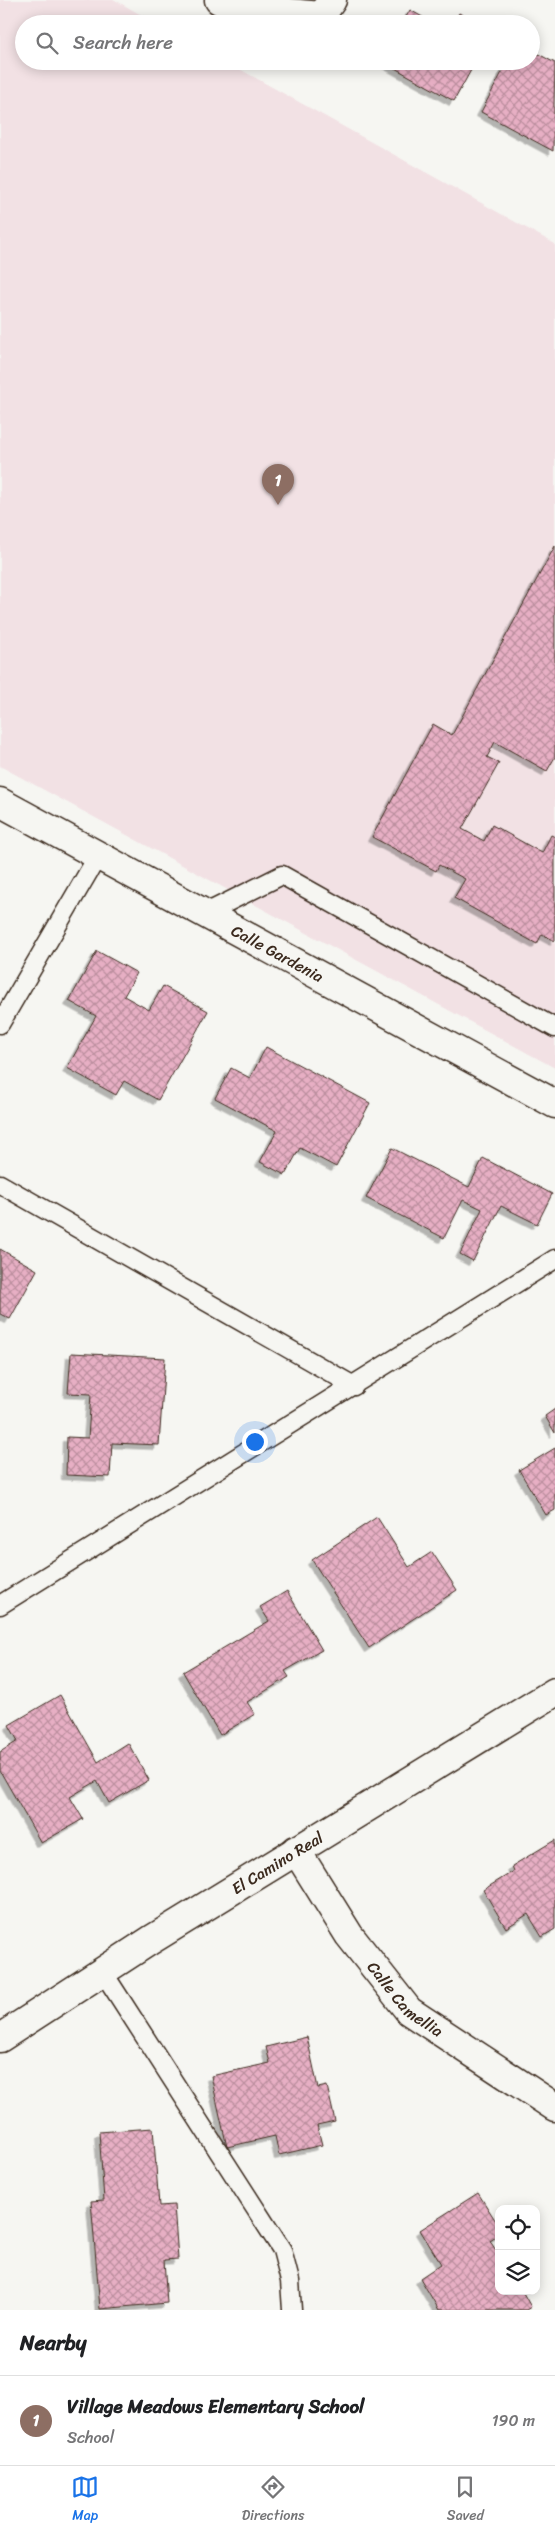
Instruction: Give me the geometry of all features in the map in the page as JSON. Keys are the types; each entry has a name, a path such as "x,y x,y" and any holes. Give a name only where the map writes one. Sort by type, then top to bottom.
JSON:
{"street":[{"path":"219,0 234,8 309,15"},
{"path":"321,15 332,0"},
{"name":"Calle Gardenia","path":"0,802 555,1104"},
{"name":"El Camino Real","path":"0,2038 296,1850 555,1692"},
{"name":"Calle Camellia","path":"296,1850 349,1935 409,2012 555,2106"}],"lane":[{"path":"0,1024 98,854"},
{"path":"206,913 282,875 555,1028"},
{"path":"0,1184 354,1386"},
{"path":"0,1605 555,1259"},
{"path":"103,1972 282,2250 290,2281 292,2310"}],"shaded area":[{"path":"0,0 115,0 141,15 15,15 15,70 241,70 555,244 555,1068 0,766"}],"building":[{"path":"410,10 419,15 407,15"},
{"path":"540,55 555,63 553,151 481,112 503,70 540,70"},
{"path":"398,70 471,70 454,101"},
{"path":"555,546 555,757 547,771 495,742 487,757 499,763 462,829 484,841 492,825 542,853 551,835 555,837 555,941 542,934 537,944 454,898 465,879 439,865 436,871 372,837 433,724 452,735"},
{"path":"97,951 137,973 124,996 149,1010 163,986 208,1011 158,1100 124,1081 116,1095 67,1068 96,1016 69,1001"},
{"path":"266,1047 370,1103 336,1167 300,1148 285,1175 260,1162 277,1131 215,1098 231,1068 250,1078"},
{"path":"392,1148 469,1187 483,1158 552,1194 537,1224 501,1206 473,1261 460,1254 482,1209 463,1200 444,1238 366,1198"},
{"path":"0,1249 37,1270 10,1319 0,1314"},
{"path":"71,1353 165,1358 159,1445 112,1443 110,1477 66,1475 67,1437 88,1438 91,1394 68,1393"},
{"path":"555,1409 555,1433 545,1416"},
{"path":"555,1448 555,1510 546,1515 519,1470"},
{"path":"377,1517 409,1567 432,1552 457,1590 369,1648 312,1560"},
{"path":"287,1591 322,1650 285,1671 289,1677 247,1702 255,1714 220,1735 183,1672 269,1621 260,1607"},
{"path":"60,1695 98,1762 128,1743 149,1780 109,1803 97,1781 70,1797 83,1819 41,1843 0,1771 0,1752 18,1741 9,1725"},
{"path":"555,1840 555,1929 542,1937 528,1914 506,1928 483,1890 514,1871 512,1866"},
{"path":"307,2037 318,2088 327,2086 335,2121 317,2125 322,2145 279,2155 275,2136 227,2147 211,2076 270,2063 266,2047"},
{"path":"153,2128 159,2206 174,2205 178,2259 164,2260 167,2303 100,2309 91,2201 104,2200 99,2132"},
{"path":"478,2193 495,2220 495,2238 490,2241 495,2249 495,2295 524,2295 531,2307 526,2310 439,2310 420,2278 441,2264 420,2230"}],"place":[{"name":"Village Meadows Elementary School","path":"278,505"}]}
